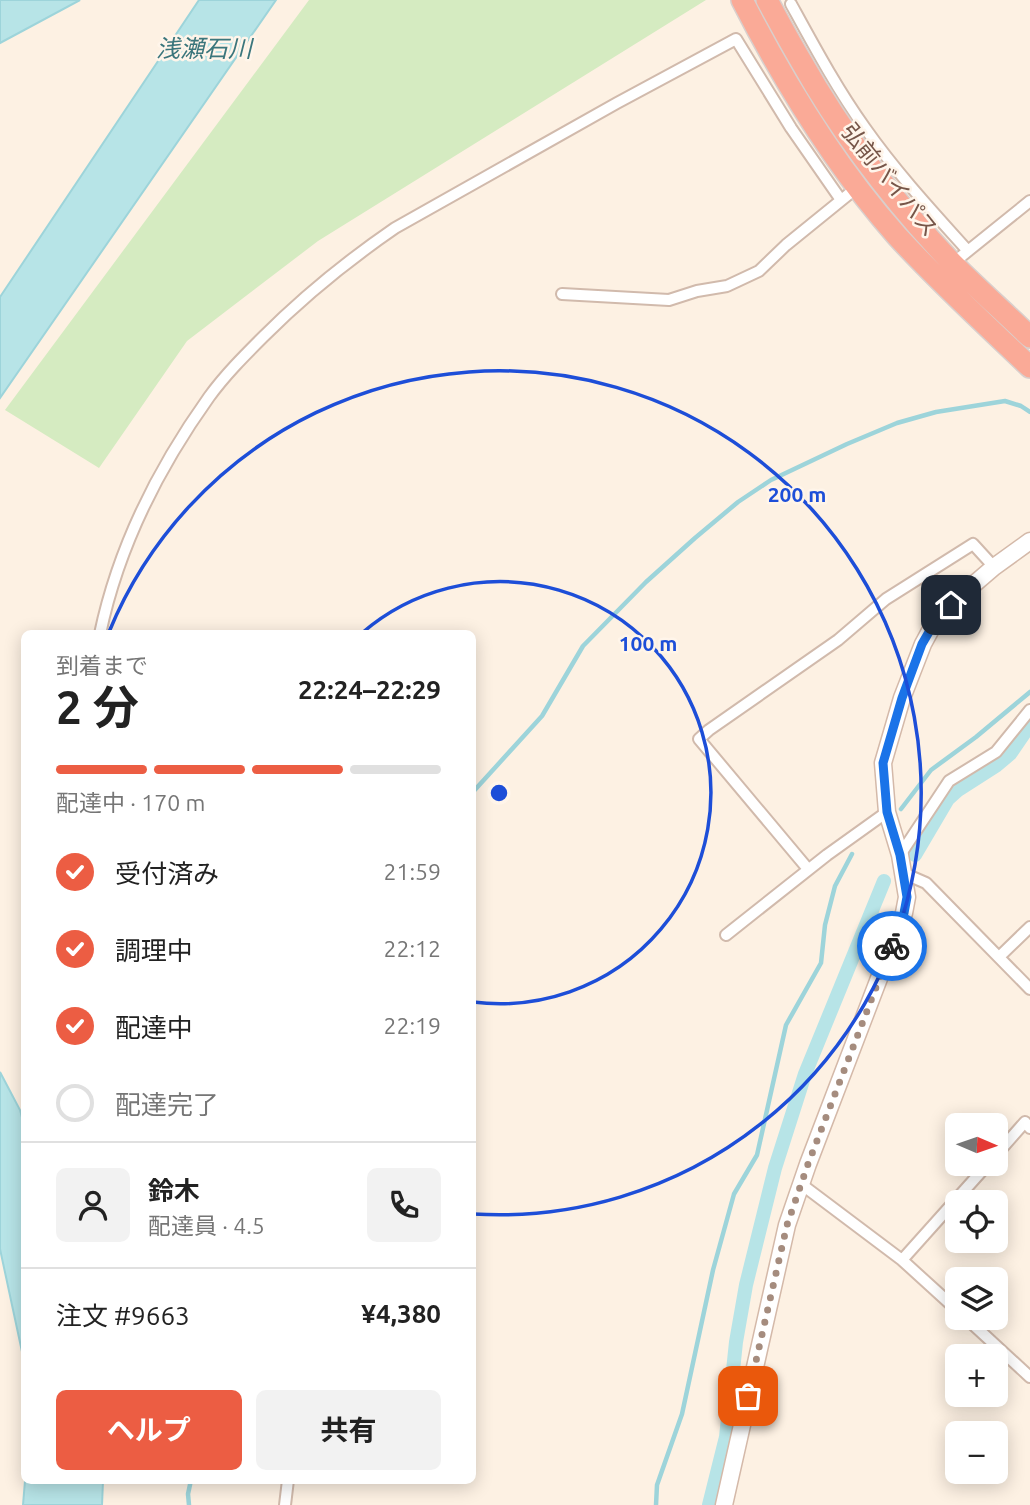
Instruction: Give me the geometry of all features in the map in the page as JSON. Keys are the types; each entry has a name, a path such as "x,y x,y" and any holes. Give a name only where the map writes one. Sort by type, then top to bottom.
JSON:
{"highway":[{"name":"弘前バイパス","path":"742,0 815,129 896,235 1030,367"},
{"name":"弘前バイパス","path":"767,0 833,114 876,172 913,219 960,257 1030,337"}],"street":[{"path":"791,4 864,128 960,257 1030,201"},
{"path":"101,630 133,530 152,490 210,396 242,358 320,284 395,228 736,39 791,128 841,200"},
{"path":"562,294 669,300 697,291 727,286 759,271 786,244 876,172"},
{"path":"724,1505 787,1225 895,939 907,897 900,855 887,812 883,763 902,698 922,644 936,620 994,567 1030,541"},
{"path":"808,869 699,739 838,640 886,599 973,544 994,567"},
{"path":"900,855 949,781 996,752 1030,710"},
{"path":"726,935 808,869 887,812"},
{"path":"903,873 926,883 1030,989"},
{"path":"999,957 1030,927"},
{"path":"1008,1141 1025,1122 1030,1128"},
{"path":"902,1260 977,1176"},
{"path":"801,1184 902,1260 945,1299"},
{"path":"979,1330 1030,1377"},
{"path":"285,1505 288,1484"}],"green space":[{"path":"309,0 706,0 318,241 187,341 99,468 5,410"}],"water":[{"path":"0,0 80,0 0,43"},
{"name":"浅瀬石川","path":"199,0 276,0 0,398 0,297"},
{"path":"0,1072 21,1114 21,1347 0,1249"},
{"path":"25,1484 103,1484 102,1505 23,1505"}],"waterway":[{"path":"476,789 542,716 583,646 646,582 738,502 771,480 897,423 936,412 1005,401 1030,412"},
{"path":"901,809 931,770 1030,692"},
{"path":"915,855 948,799 1010,754 1030,725"},
{"path":"656,1505 657,1485 682,1414 713,1270 734,1194 757,1155 786,1025 821,963 825,925 835,886 852,854"},
{"path":"709,1505 726,1437 736,1342 746,1285 775,1168 805,1074 884,881"},
{"path":"189,1505 190,1484"}],"way so far":[{"path":"748,1396 787,1225 892,946"}],"route":[{"path":"892,946 907,897 900,855 887,812 883,763 902,698 922,644 936,620 951,605"}]}
